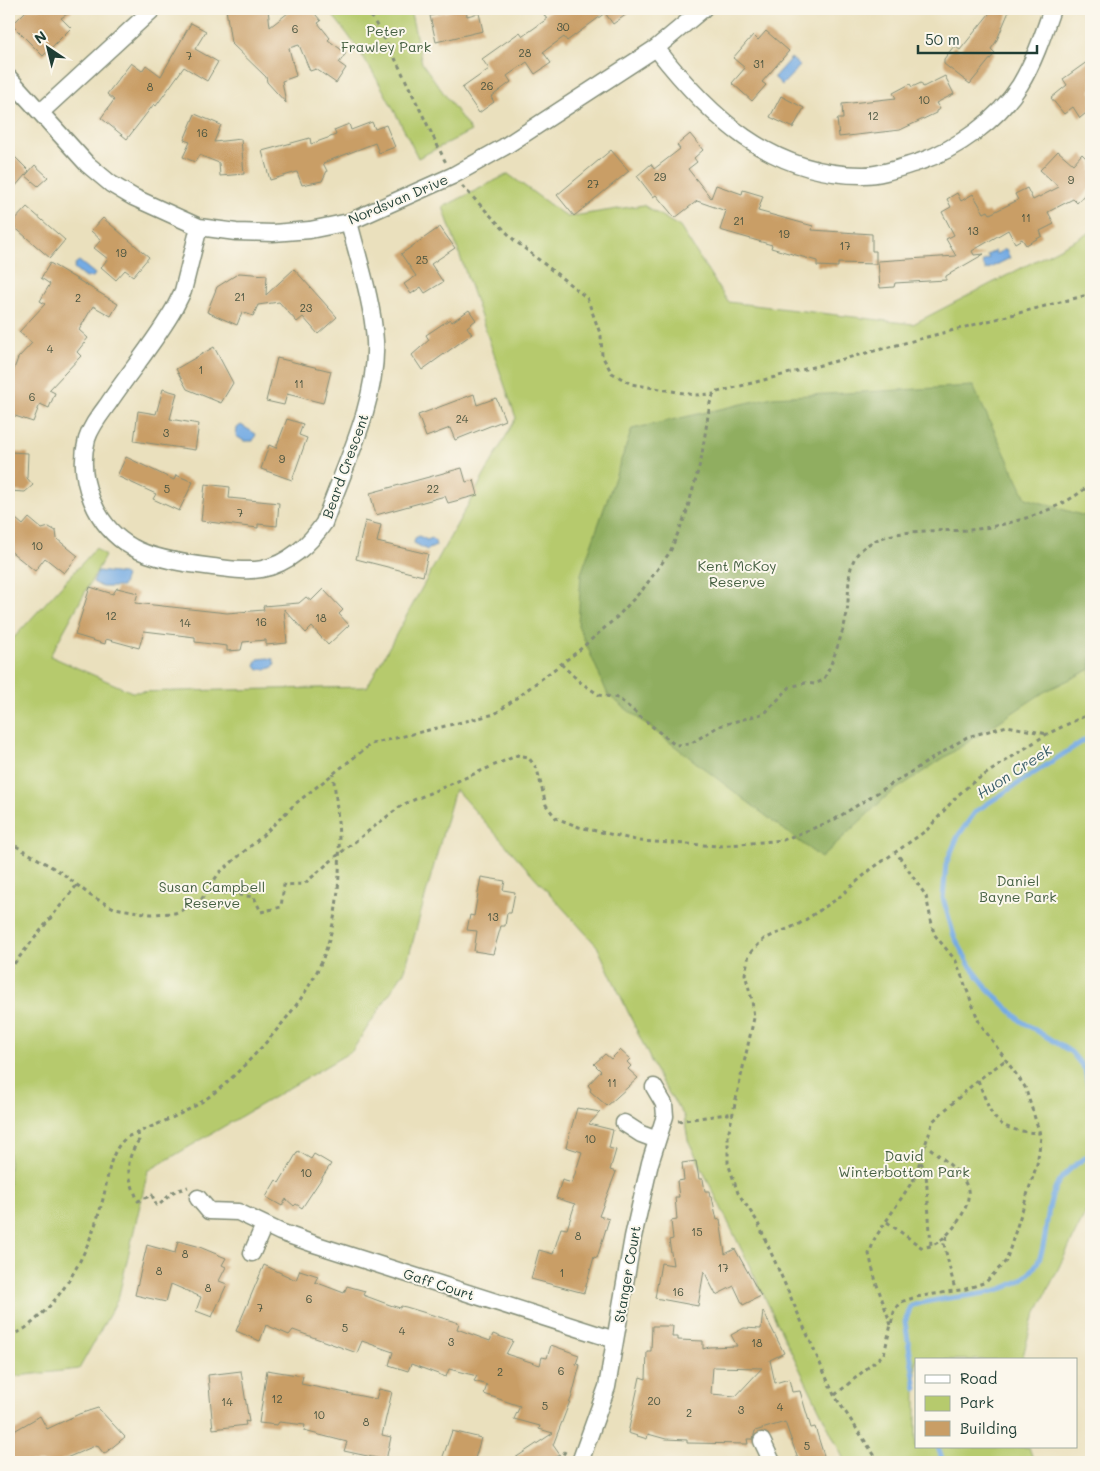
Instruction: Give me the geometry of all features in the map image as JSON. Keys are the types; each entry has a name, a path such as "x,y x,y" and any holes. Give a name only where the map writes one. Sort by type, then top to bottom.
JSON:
{"street":[{"path":"41,112 153,9"},
{"name":"Nordsvan Drive","path":"9,78 87,164 111,184 199,227 236,232 273,233 310,230 349,222 452,176 504,147 656,48 703,9"},
{"path":"656,48 681,80 706,107 734,132 767,152 795,163 833,173 865,175 896,169 937,156 966,140 1019,87 1032,62 1052,9"},
{"name":"Beard Crescent","path":"199,227 183,291 175,307 91,429 85,455 86,484 94,506 106,525 122,541 134,548 195,565 247,570 263,569 282,562 313,540 324,523 367,404 373,371 375,340 364,280 349,222"},
{"name":"Stanger Court","path":"583,1462 607,1387 633,1237 663,1122 664,1104 654,1086"},
{"path":"624,1123 641,1134 657,1140"},
{"name":"Gaff Court","path":"198,1198 209,1211 238,1212 264,1225 382,1266 615,1340"},
{"path":"252,1253 264,1225"},
{"path":"762,1441 772,1462"}],"path":[{"path":"367,9 392,50 452,176 514,240 587,298 601,336 602,356 612,373 631,384 695,395 714,394 1091,294"},
{"path":"9,842 62,873 91,896 114,908 151,914 175,913 199,903 219,873 260,838 295,804 371,744 495,714 561,664 616,617 642,590 670,552 686,514 701,460 710,404 714,394"},
{"path":"561,664 580,682 599,695 618,698 676,745 690,744 719,726 765,713 790,687 805,683 814,684 823,680 847,614 853,562 865,547 891,535 943,530 971,530 1015,521 1066,503 1079,496 1091,483"},
{"path":"879,1462 834,1395 791,1302 781,1272 757,1222 738,1193 730,1173 727,1145 754,1018 752,1000 745,974 750,954 764,940 799,924 837,899 927,830 972,782 1046,734 1091,713"},
{"path":"208,891 254,897 261,912 281,907 284,885 304,884 402,805 518,755 528,757 537,769 546,805 556,818 579,827 640,841 719,846 783,840 832,821 967,737 1007,726 1046,734"},
{"path":"9,1335 28,1328 63,1292 84,1255 103,1199 110,1163 117,1145 127,1137 208,1097 234,1077 284,1022 323,958 336,913 339,834 333,773"},
{"path":"834,1395 884,1354 894,1312 901,1302 986,1282 1006,1261 1037,1164 1039,1133 1025,1087 979,1022 956,962 934,934 926,896 896,852"},
{"path":"9,970 78,885"},
{"path":"891,1326 869,1254 875,1238 914,1179 933,1121 978,1080 1007,1059"},
{"path":"978,1080 996,1120 1013,1131 1039,1133"},
{"path":"663,1122 734,1113"},
{"path":"138,1132 139,1140 130,1153 128,1164 138,1201 152,1196 158,1206 173,1192 186,1186 195,1189 198,1198"},
{"path":"926,1145 965,1182 968,1191 967,1204 947,1235 944,1244 955,1290"},
{"path":"921,1161 926,1173 931,1246"},
{"path":"886,1222 921,1247 931,1246 947,1235"},
{"path":"560,1462 567,1447"}],"green space":[{"name":"Peter Frawley Park","path":"327,9 410,9 422,63 471,131 418,158 388,99 366,62 354,43"},
{"path":"508,174 567,217 643,205 680,227 728,302 913,324 1091,232 1091,734 1025,778 1091,736 1091,1202 1032,1322 1023,1358 915,1358 915,1448 1029,1448 1034,1462 845,1462 688,1140 684,1116 660,1080 597,946 455,789 405,970 352,1051 148,1171 118,1299 79,1369 9,1377 9,643 96,548 105,556 50,656 132,692 367,687 516,418 443,207"},
{"name":"Kent McKoy Reserve","path":"973,386 1026,498 1091,518 1091,669 1044,692 889,794 821,858 608,695 578,625 581,574 632,429 773,397"}],"water":[{"path":"791,58 800,66 782,85 774,77"},
{"path":"1006,249 1010,258 986,270 982,262 989,258 987,255 995,251 996,254"},
{"path":"79,261 95,274 93,277 85,278 74,269 75,264"},
{"path":"241,425 256,434 253,441 244,441 236,436 237,428"},
{"path":"419,536 427,540 432,538 436,546 427,550 414,543 415,538"},
{"path":"98,571 126,576 122,587 102,587 93,582"},
{"path":"258,659 273,659 275,664 272,668 258,670 255,666"}],"building":[{"path":"28,9 75,9 61,18 71,28 43,56 12,25"},
{"path":"226,9 268,9 270,27 293,9 311,9 321,21 318,23 330,38 328,40 346,53 339,63 346,68 336,83 316,69 310,71 299,45 289,48 296,76 282,81 286,103 267,82 266,77 231,43"},
{"path":"458,9 466,9 467,16 479,13 483,31 436,42 430,16"},
{"path":"553,9 634,9 613,24 605,13 567,41 564,37 543,52 551,63 535,74 527,62 507,76 511,82 491,97 494,102 479,113 462,88 489,69 482,59 520,32 523,36 547,19 544,15"},
{"path":"993,9 1010,9 996,42 991,49 995,53 970,84 944,64 944,59 954,46 960,50"},
{"path":"191,23 206,31 195,49 218,62 207,81 184,67 156,106 154,104 127,139 101,118 114,100 107,94 131,63 142,71 146,65 161,76"},
{"path":"766,31 789,51 762,82 766,85 752,101 732,83 745,68 733,58 753,35 758,40"},
{"path":"1091,59 1091,109 1080,118 1073,107 1064,114 1051,98 1067,85 1063,79"},
{"path":"945,76 954,94 936,103 940,109 936,113 900,130 839,137 837,119 843,119 842,104 896,98 893,93 910,84 912,87 921,83 923,87"},
{"path":"781,96 804,108 793,128 770,117"},
{"path":"195,114 221,125 214,142 241,139 244,174 220,176 219,163 199,155 195,162 183,157 190,142 184,140"},
{"path":"372,122 375,129 386,125 395,147 379,153 375,143 323,163 327,171 322,181 302,185 297,172 270,180 262,151 310,138 311,144 336,135 334,130 349,124 351,130"},
{"path":"690,134 703,150 694,158 697,162 688,169 711,198 716,185 742,194 743,190 763,196 758,211 813,226 812,230 872,234 872,251 876,251 876,264 838,263 838,267 817,266 817,261 771,248 772,245 720,230 726,211 697,201 675,218 656,195 653,197 637,176 651,164 654,169 680,149 677,145"},
{"path":"611,150 629,171 574,216 557,195"},
{"path":"9,151 29,171 26,175 35,165 48,177 38,186 25,175 9,194"},
{"path":"1058,151 1073,164 1082,154 1091,163 1091,187 1077,203 1073,199 1048,212 1054,224 1040,231 1042,236 1026,245 1022,239 1015,243 1008,230 972,251 974,255 984,254 946,276 946,280 895,283 894,287 880,288 878,261 956,256 946,239 954,235 942,212 951,207 947,199 957,193 961,201 973,194 984,213 988,211 990,214 1018,200 1015,194 1027,188 1033,200 1059,187 1040,170"},
{"path":"27,207 65,240 50,258 11,224"},
{"path":"103,218 149,257 133,276 125,270 116,280 101,267 108,259 94,248 101,240 91,231"},
{"path":"440,227 455,248 431,264 443,282 425,293 421,287 411,294 404,284 416,276 401,254"},
{"path":"50,263 118,304 111,316 93,306 79,330 88,338 77,352 81,356 49,390 55,393 49,408 40,404 33,422 9,414 9,383 18,358 32,343 19,332 45,304 40,301 50,284 41,278"},
{"path":"294,269 337,317 318,334 303,317 297,322 279,302 258,305 253,316 242,312 237,325 207,312 217,287 239,273 267,275 266,295"},
{"path":"469,310 476,320 467,327 472,334 422,370 412,355 429,340 426,335 450,319 452,322"},
{"path":"214,347 233,383 221,403 187,389 176,369"},
{"path":"277,358 331,371 323,403 287,394 284,405 266,401"},
{"path":"163,389 177,393 170,419 199,424 195,450 134,441 138,411 156,414"},
{"path":"474,394 477,405 496,398 505,420 455,440 450,428 426,437 418,415"},
{"path":"287,419 303,424 299,435 307,438 292,480 261,469 269,445 276,448"},
{"path":"9,452 28,453 27,478 33,485 25,492 9,491"},
{"path":"126,457 174,480 176,475 193,482 179,511 153,499 156,494 117,476"},
{"path":"462,468 466,482 474,480 478,495 448,503 445,496 376,515 370,493"},
{"path":"205,484 230,487 229,498 279,503 277,526 258,524 258,528 201,521"},
{"path":"9,513 23,525 29,518 42,529 49,527 56,531 57,539 78,556 64,573 45,558 35,571 9,550"},
{"path":"365,521 381,525 377,542 428,554 423,576 356,559"},
{"path":"90,587 113,594 117,588 138,593 135,603 227,613 264,610 263,606 299,603 306,597 311,601 323,589 343,610 339,614 349,625 328,645 312,627 306,633 284,609 287,643 266,645 266,640 243,642 241,650 227,651 227,646 195,642 195,637 144,631 139,648 106,639 105,644 75,635"},
{"path":"481,877 505,881 503,890 515,892 511,913 507,913 505,926 501,926 493,954 474,951 477,931 467,930 470,915 474,916"},
{"path":"620,1050 630,1059 627,1062 631,1066 628,1069 638,1078 607,1106 590,1091 591,1089 588,1085 601,1071 594,1064 605,1054 611,1059"},
{"path":"577,1108 600,1112 589,1124 613,1130 609,1148 616,1150 610,1170 616,1172 599,1216 609,1219 597,1258 594,1257 584,1293 531,1279 539,1250 553,1254 561,1228 567,1229 575,1204 556,1198 562,1180 572,1183 582,1152 566,1147"},
{"path":"298,1151 311,1159 314,1154 331,1164 302,1208 296,1204 294,1206 286,1199 282,1206 266,1197 276,1180 279,1183"},
{"path":"696,1161 699,1179 703,1179 705,1191 709,1191 710,1197 712,1197 717,1220 720,1219 725,1254 735,1249 761,1296 743,1305 734,1286 716,1295 704,1271 698,1306 655,1298 661,1263 673,1265 669,1240 673,1239 671,1221 677,1220 675,1197 679,1197 677,1181 684,1180 682,1163"},
{"path":"178,1241 197,1246 226,1258 222,1265 226,1267 219,1281 227,1284 212,1317 196,1311 201,1297 171,1284 166,1302 135,1295 147,1245 175,1253"},
{"path":"264,1265 296,1280 300,1270 318,1276 315,1282 344,1293 347,1286 365,1291 363,1295 390,1305 400,1308 401,1306 406,1307 459,1323 457,1329 490,1341 493,1334 513,1341 506,1354 540,1365 542,1357 547,1358 551,1345 579,1355 576,1364 580,1365 572,1396 553,1445 560,1455 547,1462 509,1462 553,1433 539,1429 540,1426 514,1419 520,1406 484,1394 487,1385 474,1381 477,1376 449,1369 446,1377 411,1364 408,1371 389,1365 393,1352 362,1341 357,1353 293,1330 289,1335 266,1325 260,1341 236,1331"},
{"path":"763,1311 784,1353 770,1360 775,1383 789,1379 792,1392 800,1391 811,1428 815,1427 826,1462 799,1462 785,1422 755,1431 753,1439 747,1439 748,1444 687,1443 687,1440 666,1439 648,1434 647,1439 628,1433 640,1377 646,1379 647,1351 651,1351 652,1326 673,1326 672,1337 678,1337 678,1340 703,1341 703,1349 737,1346 731,1335 744,1328 761,1329","holes":["713,1367 762,1368 736,1396 711,1394"]},
{"path":"267,1370 303,1376 301,1384 376,1399 379,1389 392,1392 382,1435 391,1437 386,1460 344,1451 347,1442 304,1431 305,1425 279,1422 277,1425 259,1423"},
{"path":"241,1371 249,1422 245,1421 246,1425 213,1429 208,1375"},
{"path":"98,1408 125,1437 104,1454 97,1445 57,1462 9,1462 9,1434 40,1416 47,1429 79,1414"},
{"path":"452,1431 481,1438 474,1462 441,1462"}],"waterway":[{"name":"Huon Creek","path":"1091,736 976,811 958,836 946,864 943,898 954,936 969,964 988,989 1021,1021 1071,1052 1085,1069 1091,1103"},
{"name":"Huon Creek","path":"915,1383 905,1322 911,1306 935,1300 985,1293 1009,1286 1024,1278 1034,1268 1040,1257 1044,1245 1050,1205 1056,1185 1080,1161 1091,1154"},
{"name":"Huon Creek","path":"938,1448 943,1462"}],"park label":[{"name":"Daniel Bayne Park","path":"1018,888"},
{"name":"Susan Campbell Reserve","path":"212,894"},
{"name":"David Winterbottom Park","path":"904,1164"}]}
